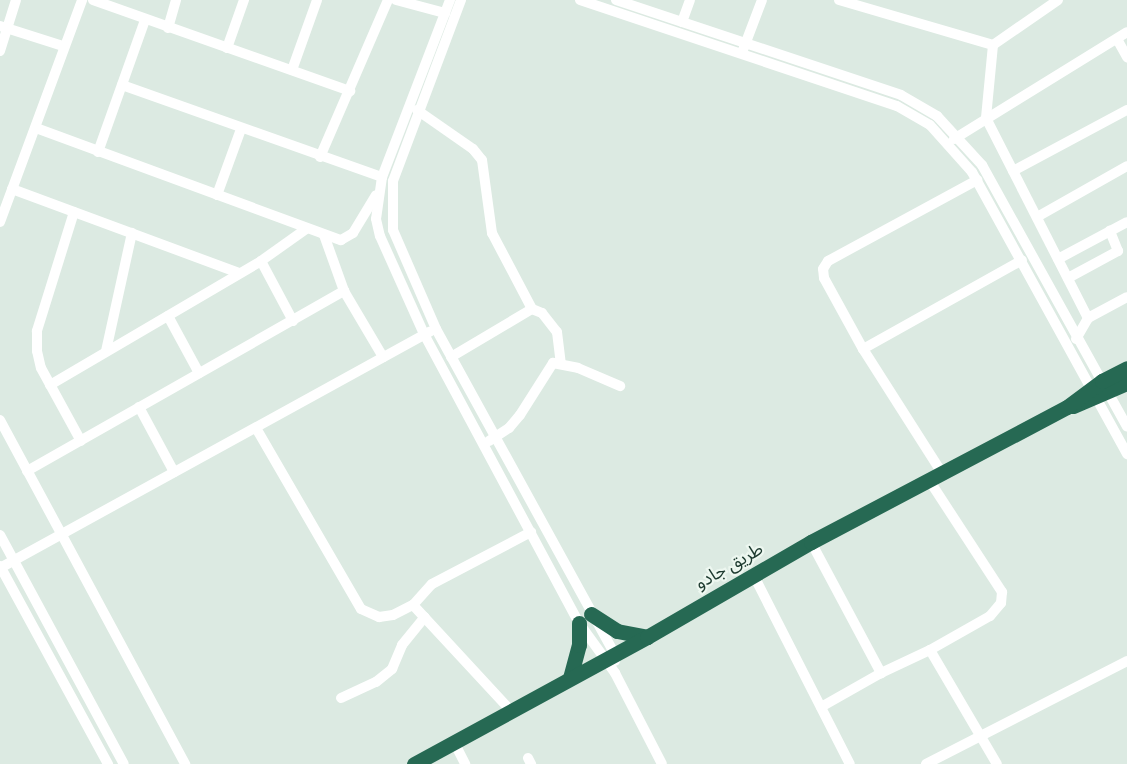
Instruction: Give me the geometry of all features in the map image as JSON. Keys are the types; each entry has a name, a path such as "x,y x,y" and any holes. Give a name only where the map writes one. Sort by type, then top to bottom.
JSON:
{"highway":[{"name":"طريق جادو","path":"414,764 647,637 811,542 1099,390 1127,368"},
{"name":"طريق جادو","path":"1099,390 1127,383"},
{"path":"570,678 585,618 617,631 647,637"}],"street":[{"path":"0,51 4,28 16,0"},
{"path":"0,222 36,128 63,46 82,0"},
{"path":"93,0 350,90"},
{"path":"168,28 176,0"},
{"path":"227,48 244,0"},
{"path":"292,70 317,0"},
{"path":"320,157 388,0"},
{"path":"396,0 445,13"},
{"path":"450,0 382,177 376,219 380,236 424,334 531,532 609,658 662,764"},
{"path":"461,0 417,110 393,181 391,215 398,245 436,329 585,618"},
{"path":"580,0 902,95 937,116 958,136 982,165 1076,339 1127,454"},
{"path":"616,0 682,22 743,49 897,106 930,125 948,143 976,180 1099,390 1127,427"},
{"path":"682,22 690,0"},
{"path":"743,49 762,0"},
{"path":"842,0 993,45"},
{"path":"1058,0 993,45 986,118 1088,318"},
{"path":"98,152 145,20"},
{"path":"4,28 63,46"},
{"path":"948,143 1122,36 1127,57"},
{"path":"122,85 320,157 382,177"},
{"path":"417,110 478,154 492,233 532,309 542,314 557,332 561,363"},
{"path":"1013,171 1127,110"},
{"path":"36,128 324,235 347,239 379,191"},
{"path":"218,195 241,129"},
{"path":"1037,217 1127,166"},
{"path":"821,707 990,616 1001,603 1002,592 863,349 824,278 823,269 828,261 976,180"},
{"path":"12,189 239,273"},
{"path":"74,212 37,331 41,368 81,441"},
{"path":"1058,259 1127,222"},
{"path":"50,385 261,261 306,229"},
{"path":"1068,278 1118,251 1110,231"},
{"path":"106,351 132,233"},
{"path":"324,235 344,291 383,357"},
{"path":"863,349 1022,260"},
{"path":"261,261 293,321"},
{"path":"27,471 344,291"},
{"path":"1076,339 1088,318 1127,297"},
{"path":"451,357 532,309"},
{"path":"168,316 200,373"},
{"path":"108,764 0,567 436,329"},
{"path":"484,444 520,415 547,368 561,363 620,386"},
{"path":"139,407 174,472"},
{"path":"0,420 185,764"},
{"path":"256,428 361,609 380,617 393,615 413,604 432,584 531,532"},
{"path":"0,535 124,764"},
{"path":"811,542 881,673"},
{"path":"753,574 850,764"},
{"path":"413,604 511,711"},
{"path":"341,698 376,682 392,669 402,645 425,617"},
{"path":"930,650 997,764"},
{"path":"926,764 980,734 1063,697 1127,661"},
{"path":"454,742 465,764"}]}
